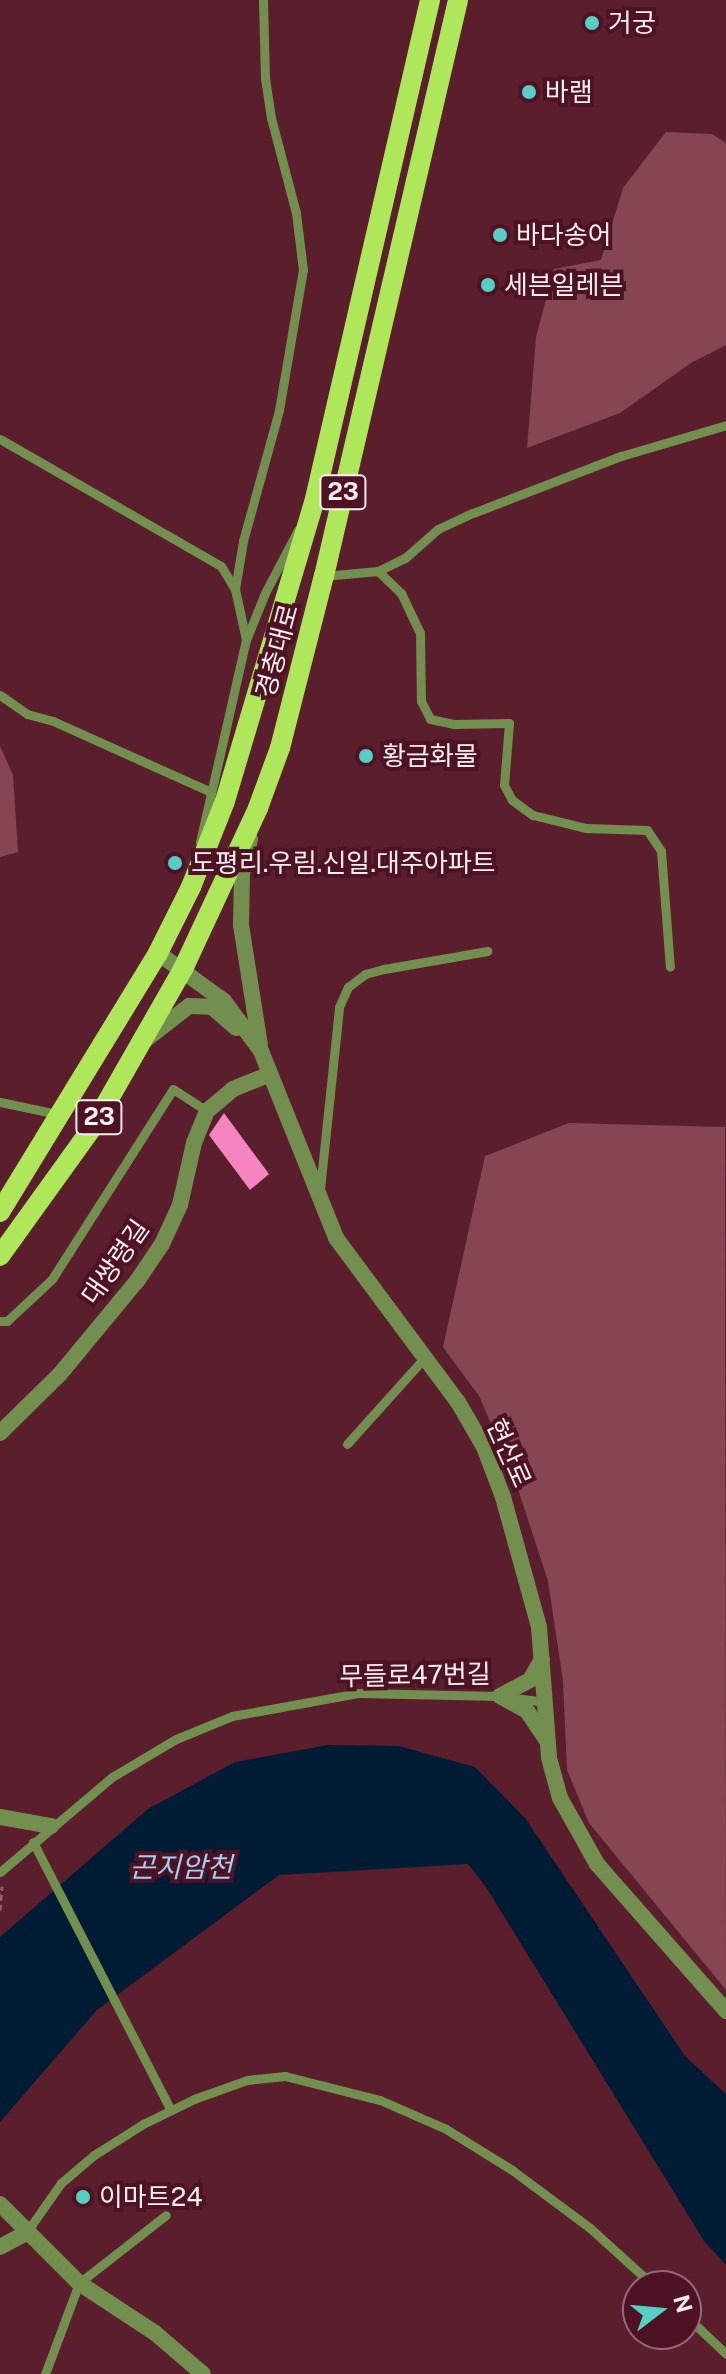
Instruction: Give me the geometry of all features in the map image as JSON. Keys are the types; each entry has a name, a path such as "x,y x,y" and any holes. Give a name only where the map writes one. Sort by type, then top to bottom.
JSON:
{"main road":[{"name":"경충대로","path":"0,1212 158,953 191,887 225,801 314,503 430,0"},
{"name":"경충대로","path":"0,1256 94,1125 183,969 258,808 280,748 324,576 458,0"}],"street":[{"path":"258,808 242,873 241,925 261,1051"},
{"name":"현산로","path":"158,953 224,1001 261,1051 336,1238 458,1402 484,1447 525,1570 539,1627 548,1742 560,1798 597,1864 726,2011"},
{"path":"140,1044 189,1006 212,1007 261,1051"},
{"path":"207,1111 233,1089 270,1074"},
{"name":"대쌍령길","path":"0,1433 60,1374 137,1281 162,1244 180,1205 194,1143 207,1111"},
{"path":"500,1696 530,1680 542,1659"},
{"path":"500,1696 527,1711 548,1742"},
{"path":"0,1817 51,1826"},
{"path":"0,2204 79,2283 155,2333 203,2374"},
{"path":"0,2247 26,2233"}],"lane":[{"path":"235,589 243,541 279,410 303,270 296,213 271,118 265,78 263,0"},
{"path":"324,576 378,571 405,558 438,529 473,513 621,456 726,425"},
{"path":"0,439 221,566 235,589 246,640"},
{"path":"191,887 246,640 265,593 314,503"},
{"path":"378,571 401,593 420,633 421,701 430,719 454,724 509,723 504,785 512,800 533,815 586,828 647,830 661,851 670,967"},
{"path":"0,695 27,714 53,721 211,792"},
{"path":"319,1201 339,1007 348,987 365,974 384,969 487,951"},
{"path":"0,1321 7,1321 52,1279 173,1089 207,1111"},
{"path":"0,1102 61,1115"},
{"path":"347,1444 425,1357"},
{"name":"무들로47번길","path":"0,1875 51,1826 112,1777 176,1739 232,1716 358,1693 500,1696 546,1702"},
{"path":"33,1842 171,2110"},
{"path":"26,2233 61,2183 94,2155 171,2110 247,2080 285,2076 380,2100 446,2129 512,2170 590,2228 636,2270"},
{"path":"45,2374 79,2283 166,2215"},
{"path":"702,2331 726,2354"}],"path":[{"path":"0,1875 3,1890 0,1910"}],"shaded area":[{"path":"666,132 712,134 726,143 726,345 691,363 620,413 527,448 536,337 554,269 601,260 623,188"},
{"path":"0,746 13,775 18,852 0,857"},
{"path":"569,1123 725,1127 726,1990 589,1823 567,1770 563,1681 548,1581 513,1474 479,1396 443,1347 485,1156"}],"water":[{"name":"곤지암천","path":"328,1745 399,1746 475,1767 525,1818 685,2056 726,2094 726,2265 704,2241 486,1887 468,1864 279,1875 97,2010 0,2122 0,1937 148,1809 235,1762"}],"building":[{"path":"224,1113 269,1174 250,1190 209,1135"}],"place":[{"name":"거궁","path":"592,23"},
{"name":"바램","path":"529,92"},
{"name":"바다송어","path":"500,235"},
{"name":"세븐일레븐","path":"488,285"},
{"name":"황금화물","path":"366,756"},
{"name":"도평리.우림.신일.대주아파트","path":"175,863"},
{"name":"이마트24","path":"83,2197"}]}
